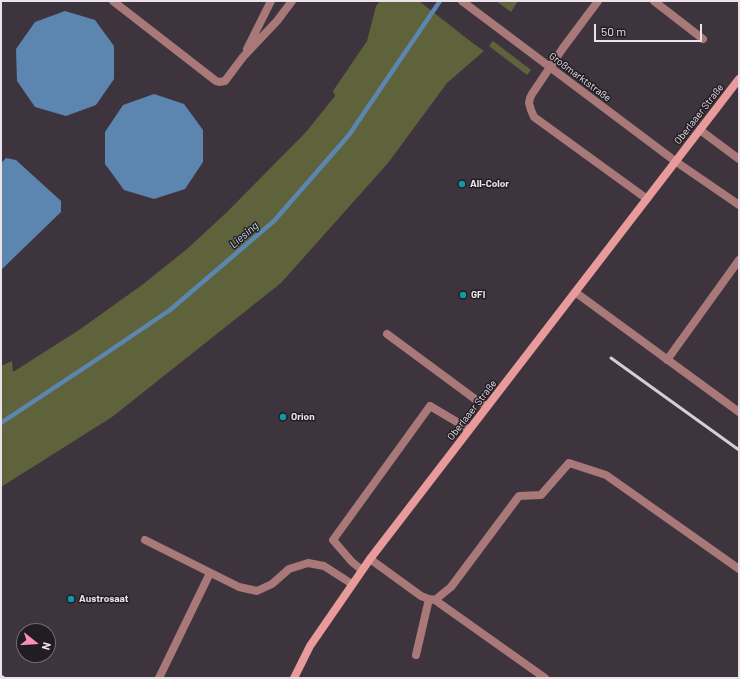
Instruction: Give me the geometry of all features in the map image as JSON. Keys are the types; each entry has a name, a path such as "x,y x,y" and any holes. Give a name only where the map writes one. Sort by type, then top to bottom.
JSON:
{"main road":[{"name":"Oberlaaer Straße","path":"294,678 310,646 370,559 739,79"}],"street":[{"path":"113,1 219,82 225,81 243,56 276,21 292,1"},
{"path":"243,56 271,1"},
{"name":"Großmarktstraße","path":"462,1 676,161"},
{"path":"598,1 550,67 530,98 529,103 534,117 647,199"},
{"path":"654,1 703,39"},
{"path":"700,130 739,159"},
{"path":"676,161 739,205"},
{"path":"667,360 739,260"},
{"path":"575,292 739,412"},
{"path":"387,334 475,399 487,406"},
{"path":"362,570 352,562 334,540 430,406 469,430"},
{"path":"416,655 432,600 451,587 519,496 541,495 569,462 606,475 739,569"},
{"path":"145,540 239,587 257,591 272,584 289,569 308,563 324,566 352,584"},
{"path":"370,559 421,596 432,600 545,678"},
{"path":"159,678 210,573"}],"green space":[{"path":"380,1 419,1 484,51 447,83 388,163 281,283 112,417 1,487 1,366 12,361 13,372 79,330 142,285 187,249 226,213 306,132 335,96 333,91 367,41 376,6"},
{"path":"496,1 518,1 511,12"},
{"path":"493,41 531,70 527,75 489,46"}],"water":[{"path":"65,11 95,20 114,46 114,79 96,105 66,116 35,107 17,81 16,49 35,22"},
{"path":"154,94 184,104 203,130 203,162 185,189 154,199 124,190 105,164 105,132 123,105"},
{"path":"6,158 16,160 61,201 61,212 1,270 1,163"}],"waterway":[{"name":"Liesing","path":"1,423 170,310 274,221 349,135 440,1"}],"railway":[{"path":"611,358 739,450"}],"place":[{"name":"All-Color","path":"462,184"},
{"name":"GFI","path":"463,295"},
{"name":"Orion","path":"283,417"},
{"name":"Austrosaat","path":"71,599"}]}
